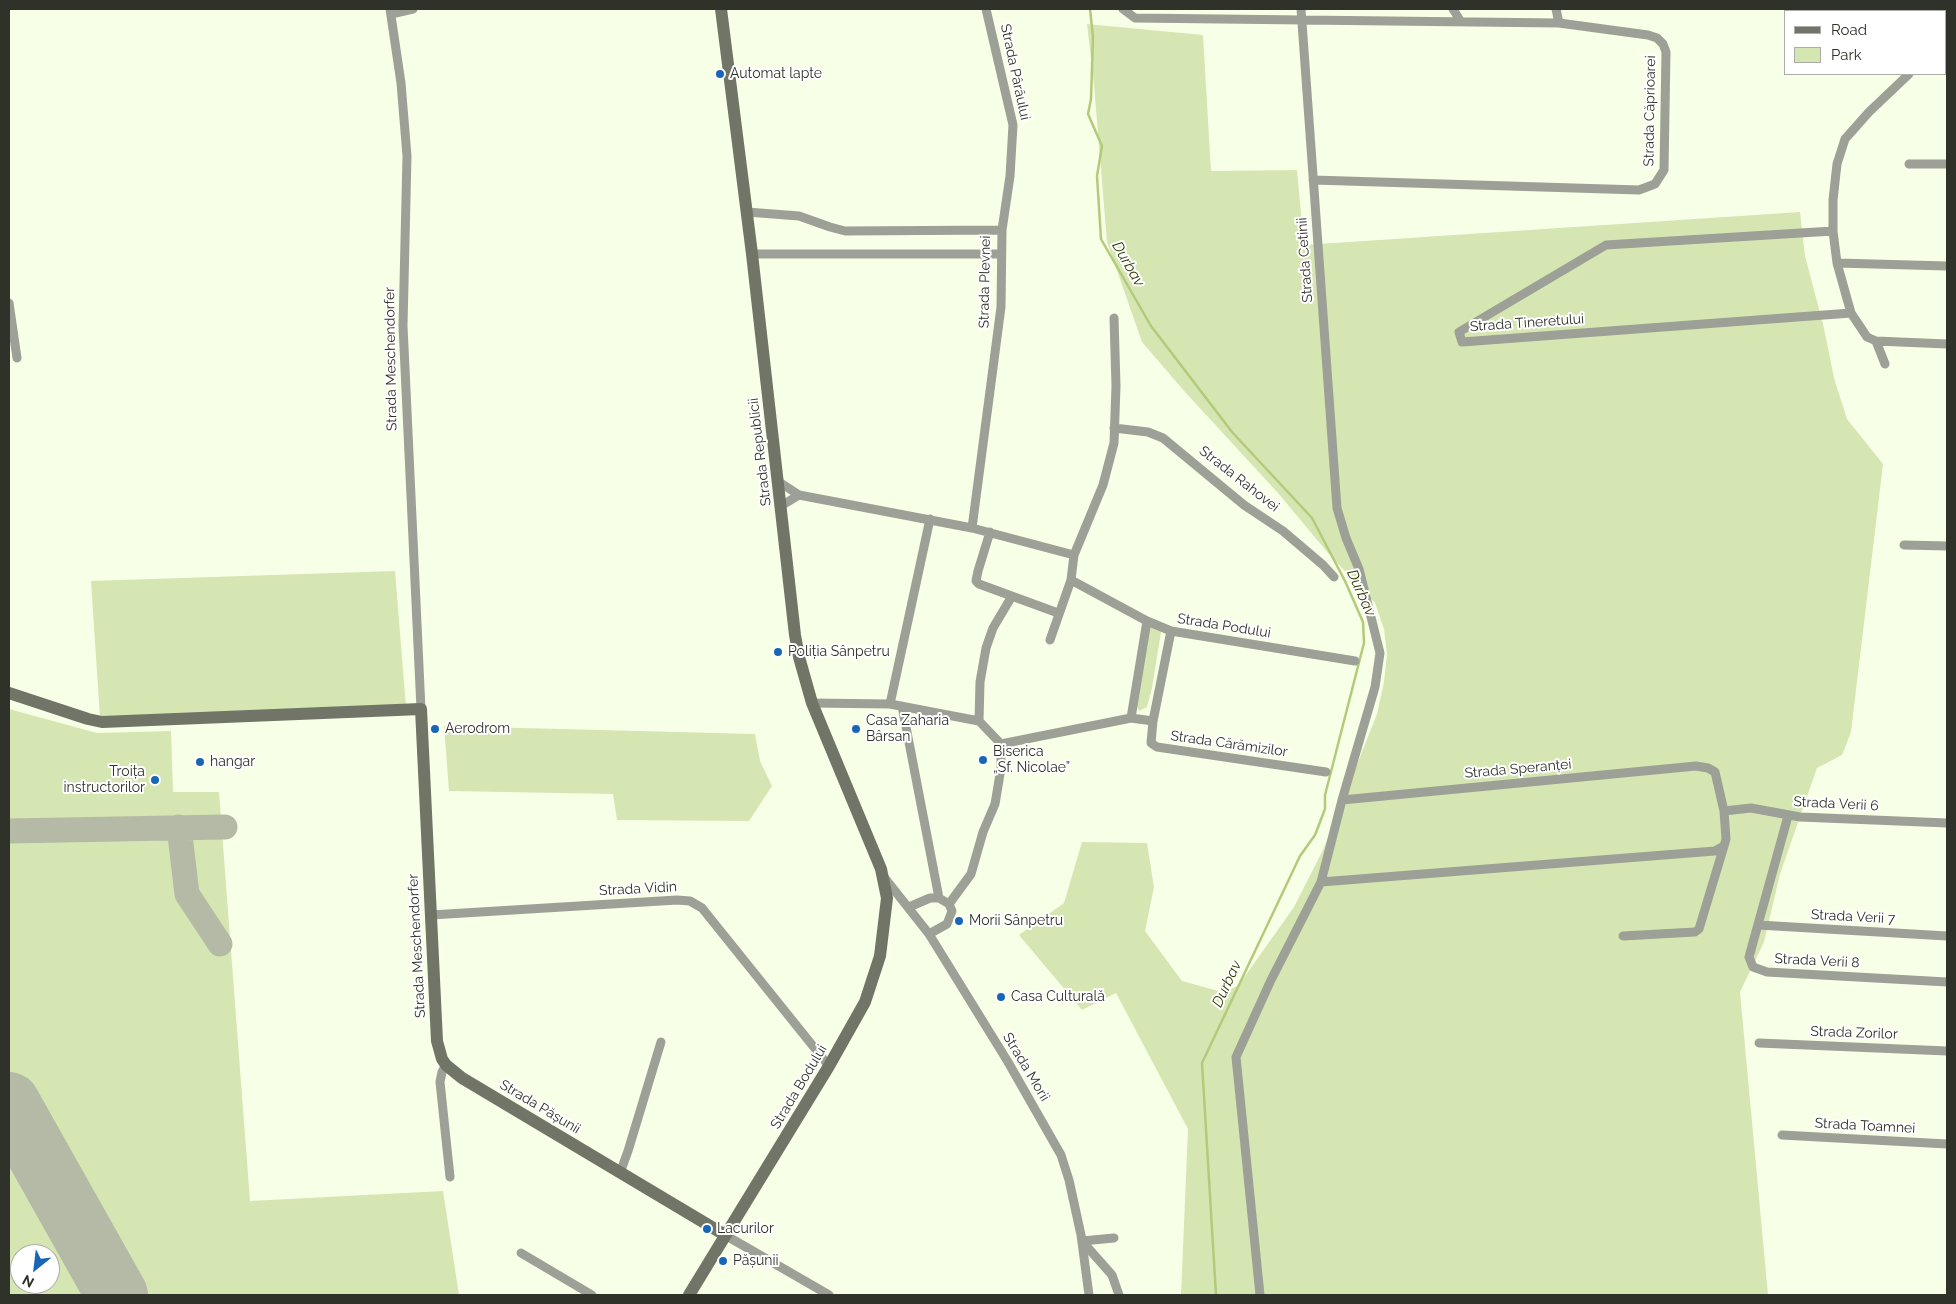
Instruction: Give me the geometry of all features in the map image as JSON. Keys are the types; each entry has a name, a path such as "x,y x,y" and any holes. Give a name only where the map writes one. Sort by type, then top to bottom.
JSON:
{"main road":[{"name":"Strada Republicii","path":"721,9 782,506 795,635 812,703 884,877"},
{"path":"9,693 102,722 421,710"},
{"name":"Strada Meschendorfer","path":"421,710 437,1041 442,1059 446,1065"},
{"name":"Strada Bodului","path":"689,1295 829,1066 865,1002 874,978 884,934 887,898 884,877"},
{"name":"Strada Pășunii","path":"446,1065 462,1078 725,1235"}],"street":[{"path":"390,11 413,9"},
{"name":"Strada Pârâului","path":"986,9 1013,125 1010,176 1002,230"},
{"name":"Strada Căprioarei","path":"1122,9 1136,18 1208,13 1302,20 1559,23 1648,35 1657,38 1663,44 1666,52 1664,170 1655,184 1639,190 1312,180"},
{"name":"Strada Cetinii","path":"1260,1295 1236,1057 1271,980 1321,882 1342,800 1376,686 1380,653 1359,569 1346,538 1337,508 1301,9"},
{"path":"1454,9 1461,22"},
{"path":"1556,9 1559,23"},
{"name":"Strada Meschendorfer","path":"390,11 401,83 407,156 408,196 403,326 421,710"},
{"path":"1908,75 1868,112 1845,139 1837,164 1833,200 1833,232 1837,262 1851,313 1867,337 1876,341 1947,344"},
{"path":"1909,164 1947,164"},
{"name":"Strada Plevnei","path":"747,212 799,216 830,228 845,231 1002,230 1000,316 972,528"},
{"name":"Strada Tineretului","path":"1833,232 1606,245 1459,332 1462,342 1851,313"},
{"path":"752,254 1001,254"},
{"path":"1837,262 1947,266"},
{"path":"9,304 17,358"},
{"path":"1050,640 1071,580 1074,555 1103,484 1114,443 1116,386 1114,318"},
{"path":"1876,341 1886,364"},
{"name":"Strada Rahovei","path":"1114,428 1148,432 1163,438 1244,505 1283,531 1323,565 1334,577"},
{"path":"779,482 799,495 930,518 1074,555"},
{"path":"782,506 799,495"},
{"path":"890,704 930,518"},
{"path":"990,532 976,581 979,584 1058,613"},
{"path":"1904,545 1947,546"},
{"name":"Strada Podului","path":"1071,580 1147,621 1171,631 1355,661"},
{"path":"979,722 980,682 986,648 993,628 1012,596"},
{"path":"1131,718 1147,621"},
{"path":"1001,744 1131,718 1153,721 1171,631"},
{"path":"812,703 890,704 979,722 1001,744 1001,768 995,804 983,832 971,874 949,904"},
{"path":"902,706 939,898"},
{"name":"Strada Cărămizilor","path":"1153,721 1150,741 1157,747 1326,772"},
{"name":"Strada Speranței","path":"1342,800 1696,766 1708,768 1714,772 1724,811"},
{"name":"Strada Verii 6","path":"1724,811 1751,808 1788,816 1947,823"},
{"path":"1623,936 1695,932 1699,929 1726,839 1724,811"},
{"name":"Strada Verii 8","path":"1788,816 1748,957 1753,967 1767,972 1947,982"},
{"path":"1321,882 1715,851 1724,846"},
{"name":"Strada Morii","path":"884,877 929,934 1008,1062 1061,1155 1069,1180 1082,1241 1090,1295"},
{"path":"887,898 903,900"},
{"path":"909,907 930,898 939,898 949,904 952,911 947,924 929,934"},
{"name":"Strada Vidin","path":"431,915 667,900 690,901 702,908 829,1066"},
{"name":"Strada Verii 7","path":"1758,925 1947,936"},
{"path":"620,1173 661,1042"},
{"name":"Strada Zorilor","path":"1759,1043 1947,1051"},
{"path":"446,1065 440,1082 450,1177"},
{"name":"Strada Toamnei","path":"1782,1135 1947,1144"},
{"name":"Strada Pășunii","path":"725,1235 828,1295"},
{"path":"1082,1241 1114,1238"},
{"path":"1082,1241 1112,1275 1119,1295"},
{"path":"521,1253 592,1295"}],"green space":[{"path":"1087,24 1203,35 1211,171 1297,170 1304,245 1800,212 1805,256 1823,324 1834,378 1847,419 1883,464 1851,732 1842,755 1817,768 1780,874 1764,942 1740,992 1768,1295 1181,1295 1188,1129 1116,993 1082,1010 1019,935 1064,903 1082,842 1147,843 1154,887 1145,931 1182,981 1222,992 1238,986 1294,907 1323,850 1377,714 1384,682 1387,654 1384,629 1375,603 1328,553 1278,493 1185,392 1142,342 1107,242"},
{"path":"395,571 406,707 100,718 91,581"},
{"path":"1150,626 1156,627 1161,632 1147,707 1139,711 1136,704"},
{"path":"9,709 97,733 171,731 173,792 219,792 250,1201 443,1191 459,1295 9,1295"},
{"path":"444,726 755,734 760,761 772,786 749,821 617,820 613,794 449,791"}],"waterway":[{"name":"Durbav","path":"1090,9 1093,37 1091,99 1088,114 1102,146 1097,176 1101,239 1151,326 1232,432 1312,518 1345,581 1363,622 1364,643 1325,795 1325,809 1315,835 1300,856 1202,1063 1216,1295"}],"taxiway":[{"path":"179,827 187,894 220,944"},
{"path":"9,831 225,827"}],"runway":[{"path":"9,1103 117,1295"}],"place":[{"name":"Automat lapte","path":"720,74"},
{"name":"Poliția Sânpetru","path":"778,652"},
{"name":"Aerodrom","path":"435,729"},
{"name":"Casa Zaharia Bârsan","path":"856,729"},
{"name":"Biserica „Sf. Nicolae”","path":"983,760"},
{"name":"hangar","path":"200,762"},
{"name":"Troița instructorilor","path":"155,780"},
{"name":"Morii Sânpetru","path":"959,921"},
{"name":"Casa Culturală","path":"1001,997"},
{"name":"Lacurilor","path":"707,1229"},
{"name":"Pășunii","path":"723,1261"}]}
